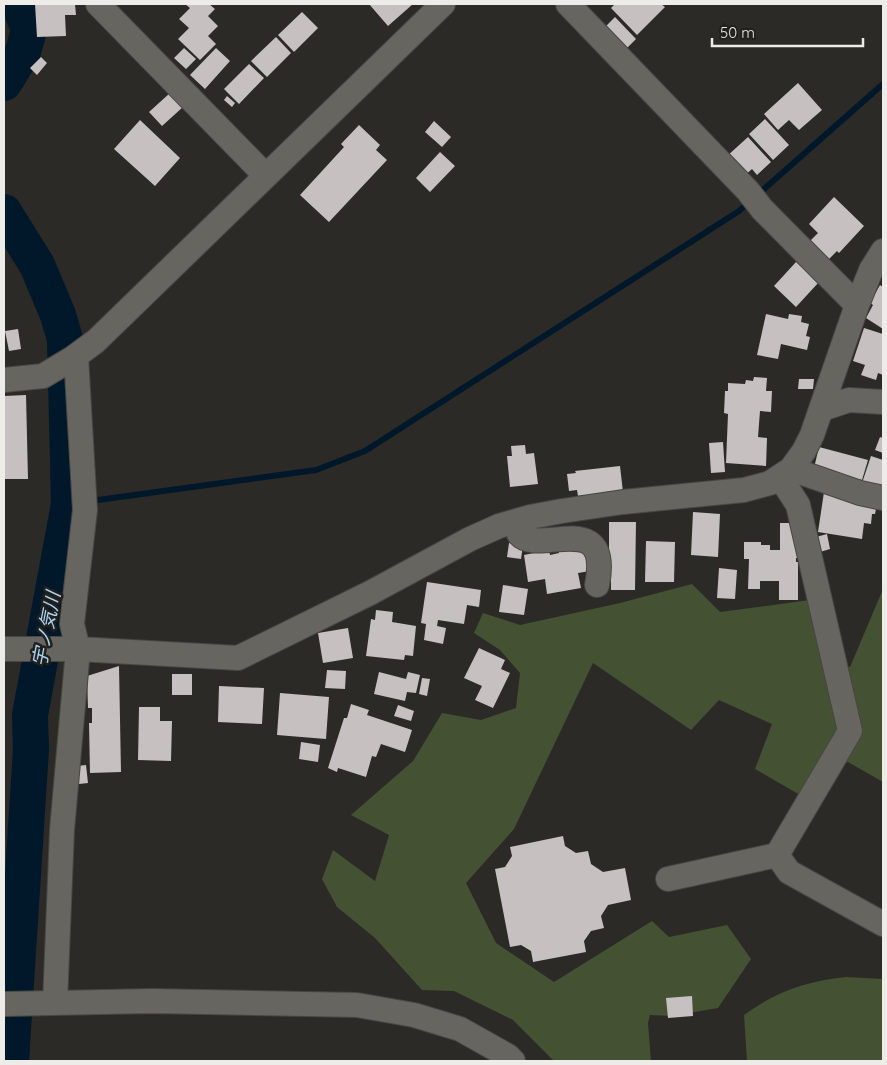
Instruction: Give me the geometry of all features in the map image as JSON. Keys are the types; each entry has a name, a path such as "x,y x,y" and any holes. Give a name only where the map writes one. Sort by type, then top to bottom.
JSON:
{"street":[{"path":"98,4 266,176"},
{"path":"4,380 42,376 96,341 443,4"},
{"path":"568,4 857,305"},
{"path":"12,649 68,649 238,658 370,593 453,548 499,526 530,517 622,502 759,487 785,473 812,435 857,305 871,270 883,251"},
{"path":"55,1003 68,649 84,503 74,357"},
{"path":"822,409 849,400 883,402"},
{"path":"785,473 883,498"},
{"path":"668,879 777,855 850,731 798,505 785,473"},
{"path":"518,534 523,540 562,538 586,542 595,549 598,558 599,572 597,585"},
{"path":"777,855 789,872 883,924"},
{"path":"4,1004 152,1002 357,1005 414,1015 460,1029 514,1061"}],"green space":[{"path":"692,584 720,612 810,600 824,665 850,667 883,589 883,782 848,762 812,772 800,795 755,769 772,724 719,700 691,730 593,663 514,829 466,883 496,943 554,982 652,921 669,937 727,925 751,959 718,1008 672,1016 650,1015 648,1023 651,1061 554,1061 513,1020 454,991 422,990 375,938 337,907 322,879 333,850 375,881 389,835 351,815 413,761 442,713 481,720 516,708 520,673 500,650 474,633 483,613 520,625 620,603"},
{"path":"846,977 883,979 883,1061 747,1061 744,1015 768,1000 792,989 818,981"}],"building":[{"path":"35,4 75,4 76,15 65,15 66,36 37,37"},
{"path":"185,4 209,4 215,9 208,16 218,26 208,36 216,44 200,60 178,39 189,28 179,19 190,8"},
{"path":"369,4 413,4 388,26"},
{"path":"615,4 661,4 665,7 637,35 611,8"},
{"path":"302,12 318,28 294,52 278,35"},
{"path":"615,17 636,39 623,52 602,30"},
{"path":"276,37 291,53 267,77 251,61"},
{"path":"184,48 196,59 186,69 174,58"},
{"path":"216,48 230,61 205,89 190,75"},
{"path":"41,57 47,63 37,75 30,68"},
{"path":"249,64 264,78 239,104 224,89"},
{"path":"798,83 822,110 799,130 789,120 778,130 764,114"},
{"path":"170,93 183,107 162,126 149,112"},
{"path":"227,96 235,103 232,107 224,100"},
{"path":"765,119 789,145 773,160 749,134"},
{"path":"140,120 180,158 155,186 114,149"},
{"path":"434,121 451,137 442,147 425,132"},
{"path":"359,125 380,145 376,150 387,160 329,222 300,195 344,147 341,144"},
{"path":"748,137 771,162 757,175 752,169 744,176 726,157"},
{"path":"440,152 455,166 430,192 416,178"},
{"path":"834,197 864,226 839,253 837,251 829,259 810,241 818,233 809,224"},
{"path":"796,262 819,282 796,307 774,286"},
{"path":"880,285 883,287 883,329 866,318 873,305 870,303"},
{"path":"766,314 788,319 789,314 802,316 801,322 809,324 806,336 810,337 807,350 781,344 778,359 757,355"},
{"path":"864,328 883,334 883,375 878,373 876,380 861,375 865,365 853,361"},
{"path":"18,329 21,349 9,351 5,331"},
{"path":"754,377 767,378 766,391 772,391 771,412 760,411 758,437 767,438 766,466 726,463 728,414 724,413 725,391 728,391 728,383 745,384 746,380 753,381"},
{"path":"799,379 814,379 813,389 798,389"},
{"path":"26,395 28,479 4,479 4,396"},
{"path":"880,437 883,438 883,453 875,450"},
{"path":"723,442 725,472 711,473 709,443"},
{"path":"525,445 526,454 534,453 538,484 510,487 507,456 512,456 511,446"},
{"path":"819,447 868,460 862,480 814,468"},
{"path":"871,456 883,460 883,490 862,483"},
{"path":"620,466 623,492 578,496 577,490 569,491 567,474 576,473 575,471"},
{"path":"824,492 877,504 875,514 872,514 871,524 864,523 862,539 818,532"},
{"path":"693,512 720,514 718,557 691,555"},
{"path":"609,522 636,522 635,590 611,590 611,579 609,579"},
{"path":"780,523 799,523 799,558 796,558 796,562 798,562 798,600 779,600 779,581 760,581 760,589 748,589 749,559 744,559 744,542 761,542 761,545 770,545 770,550 780,550"},
{"path":"827,534 830,549 820,552 816,537"},
{"path":"646,541 675,542 674,582 645,582"},
{"path":"509,543 523,545 521,559 507,557"},
{"path":"571,545 572,551 586,548 590,571 578,573 581,588 547,594 545,579 528,582 524,555 549,550 550,555 559,553 558,547"},
{"path":"719,568 737,570 735,599 717,598"},
{"path":"427,582 481,590 479,607 467,605 464,624 438,620 437,626 446,628 443,644 424,640 426,624 421,623"},
{"path":"503,585 528,589 524,615 499,612"},
{"path":"376,610 393,612 392,622 416,626 413,656 405,655 404,660 366,656 371,619 375,620"},
{"path":"348,628 353,658 323,663 318,633"},
{"path":"479,648 505,660 501,669 510,673 493,708 475,700 482,686 464,678"},
{"path":"119,666 121,772 90,773 89,723 92,723 92,708 88,708 87,676"},
{"path":"327,670 346,671 345,689 325,688"},
{"path":"379,672 406,679 408,672 420,675 416,693 407,692 405,701 374,694"},
{"path":"172,674 192,674 192,695 172,695"},
{"path":"422,678 430,679 427,696 419,694"},
{"path":"219,686 264,688 262,724 218,722"},
{"path":"280,693 329,697 326,739 277,735"},
{"path":"351,704 369,710 367,715 412,730 405,752 381,744 376,757 372,756 366,777 338,768 337,772 328,768 344,718 347,718"},
{"path":"398,705 414,711 411,721 394,716"},
{"path":"139,707 160,707 160,721 172,721 171,761 138,760"},
{"path":"301,742 320,745 318,762 299,759"},
{"path":"86,765 88,783 79,784 77,766"},
{"path":"563,836 565,846 576,853 588,851 591,864 603,872 625,868 631,900 608,905 601,916 604,928 591,931 584,941 586,952 533,962 531,951 521,945 510,947 495,869 505,867 512,856 510,847"},
{"path":"692,996 693,1016 668,1018 666,998"}],"waterway":[{"name":"宇ノ気川","path":"4,83 23,52 29,30 19,4"},
{"path":"69,504 316,470 365,451 739,211 883,84"},
{"name":"宇ノ気川","path":"4,212 37,265 58,315 65,339 69,504 30,715 31,749 11,1061"}]}
